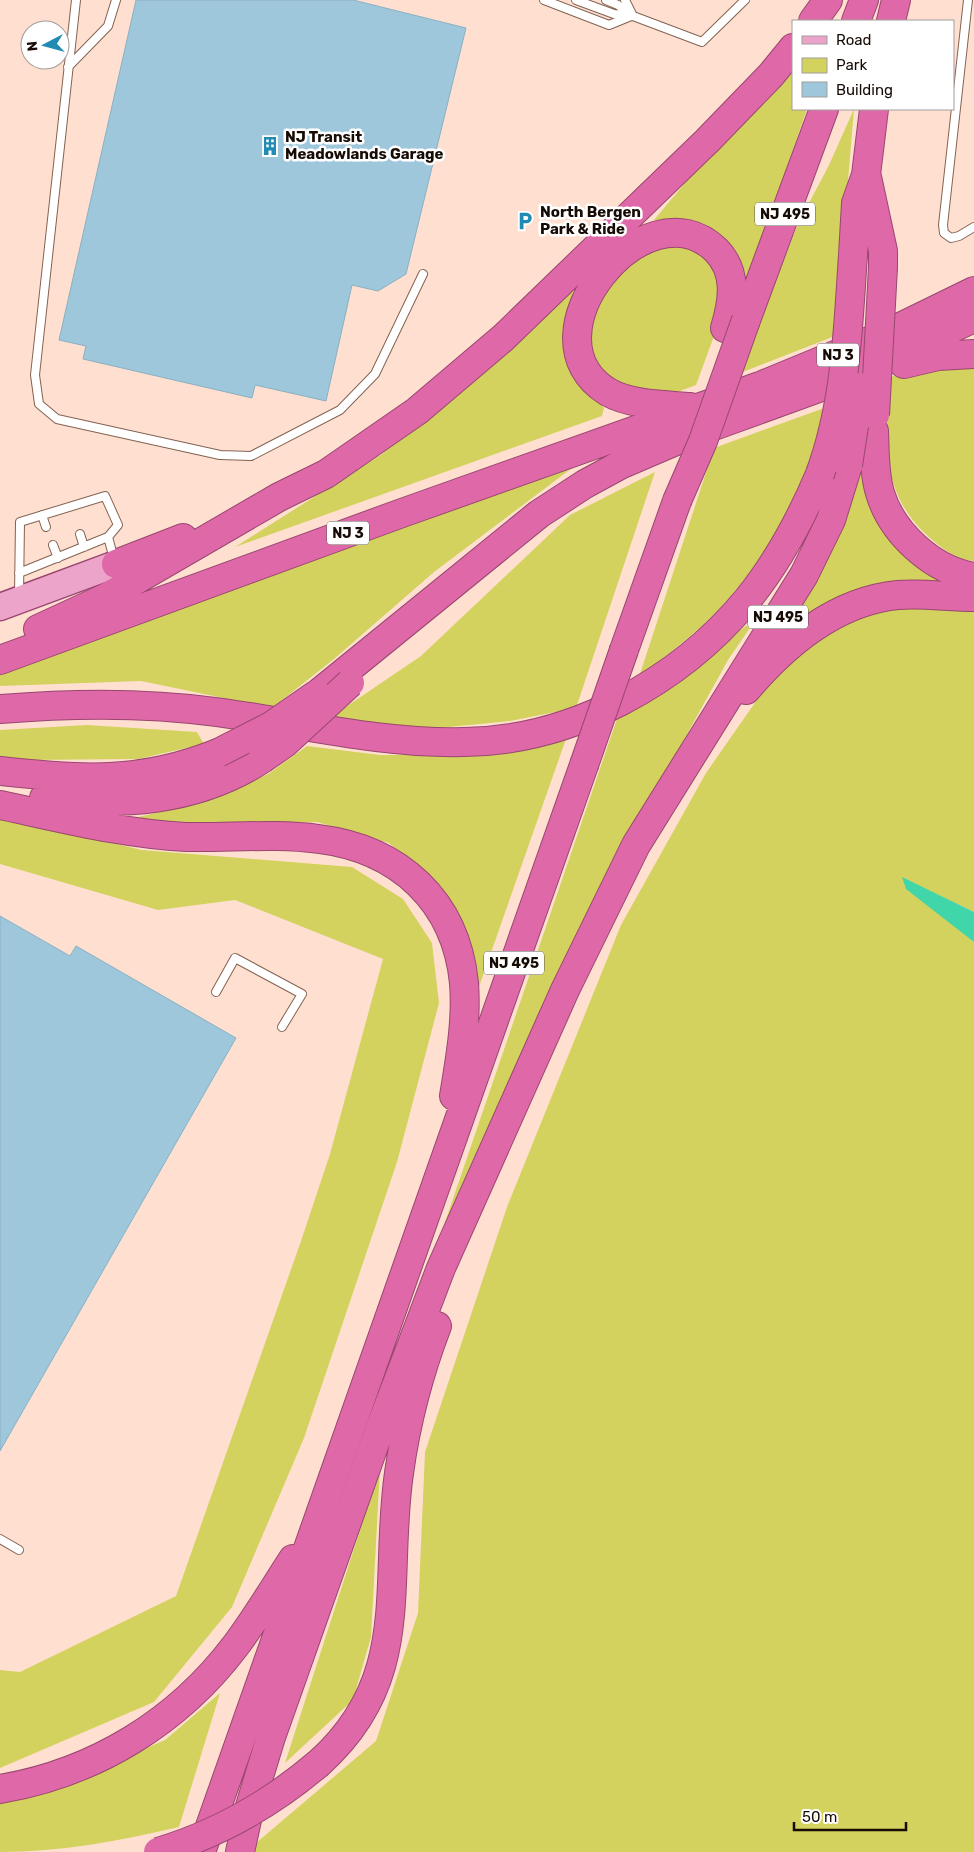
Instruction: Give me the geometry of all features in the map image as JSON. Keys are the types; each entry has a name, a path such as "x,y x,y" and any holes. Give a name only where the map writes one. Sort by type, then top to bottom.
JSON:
{"highway":[{"path":"814,20 828,0"},
{"path":"856,20 864,0"},
{"path":"890,20 896,0"},
{"path":"0,645 105,598 279,497 326,474 372,444 440,393 509,332 707,141 771,75 792,49"},
{"name":"NJ 495","path":"318,1518 677,501 703,441 735,324 824,110"},
{"name":"NJ 495","path":"614,893 636,845 804,575 831,520 848,464 856,425 861,381 873,203 866,175 874,110"},
{"path":"866,175 856,203 869,257 876,474 880,493 897,527 924,554 955,572 974,577"},
{"path":"696,407 627,399 608,392 593,380 583,365 579,348 579,328 584,306 598,278 624,252 657,236 685,235 711,246 728,268 735,324"},
{"path":"0,709 76,704 160,706 388,738 446,742 488,741 554,728 598,712 641,689 680,663 716,632 746,600 774,563 794,529 820,474 832,441 840,403 848,330 869,257"},
{"name":"NJ 3","path":"0,660 696,407 760,386 836,356 911,323 974,291"},
{"name":"NJ 3","path":"0,771 80,779 122,777 163,771 218,753 271,726 317,694 539,514 584,484 620,465 697,432 849,377 974,318"},
{"path":"849,377 938,356 974,354"},
{"path":"116,564 192,534 232,526"},
{"path":"688,760 756,678 791,643 825,620 862,603 888,596 915,594 974,597"},
{"name":"NJ 3","path":"0,794 97,803 146,800 184,792 219,781 248,768 285,743 350,683 421,610"},
{"path":"0,805 108,828 163,835 297,837 337,841 354,845 384,858 410,876 432,898 441,912 454,939 464,982 462,1050 444,1161"},
{"path":"158,1852 200,1838 244,1816 283,1792 319,1763 342,1740 364,1709 384,1656 392,1608 399,1473 412,1406 432,1339 451,1289 578,996 614,893"},
{"path":"240,1852 252,1798 271,1737 428,1298 565,990 614,893"},
{"path":"0,1789 52,1778 92,1762 131,1741 170,1714 205,1682 236,1646 318,1518"},
{"path":"201,1852 318,1518"}],"main road":[{"path":"10,604 116,564"}],"lane":[{"path":"70,50 76,0"},
{"path":"70,65 108,26 116,0"},
{"path":"544,0 609,25 633,16"},
{"path":"576,0 614,14 633,16 702,42 744,0"},
{"path":"606,0 618,5 633,16"},
{"path":"625,0 633,16"},
{"path":"968,0 943,225 944,233 951,238 959,236 974,227"},
{"path":"68,70 35,375 39,404 57,419 220,455 251,456 340,410 375,374 423,274"},
{"path":"10,604 19,573 20,522 105,496 118,525 108,537 19,573"},
{"path":"70,507 73,516"},
{"path":"42,515 46,526"},
{"path":"80,534 84,547"},
{"path":"108,537 116,564"},
{"path":"53,545 58,558"},
{"path":"216,992 236,958 302,994 282,1027"},
{"path":"0,1539 19,1550"}],"green space":[{"path":"792,72 792,110 807,110 740,304 683,223 654,220 716,146"},
{"path":"854,110 835,336 740,373 798,224 829,165"},
{"path":"681,243 707,257 717,274 721,317 696,385 672,394 619,387 603,372 594,357 589,329 606,285 645,250"},
{"path":"574,285 567,353 579,380 604,408 602,416 235,547 382,454"},
{"path":"974,362 974,561 956,556 945,550 913,521 901,502 894,484 889,464 886,423 887,378 915,370"},
{"path":"827,407 819,437 796,495 782,523 765,550 728,599 706,622 639,677 714,448"},
{"path":"864,435 869,482 962,583 790,633 787,629 828,554"},
{"path":"576,465 434,572 334,659 272,708 141,681 0,686 0,671"},
{"path":"655,472 576,708 510,721 419,730 325,721 421,656 570,515"},
{"path":"974,603 974,912 903,878 974,942 974,1852 249,1852 249,1849 376,1741 418,1613 425,1452 507,1207 621,925 706,773 777,671 833,628 892,604"},
{"path":"756,619 728,660 580,928 444,1225 619,713"},
{"path":"87,725 197,732 204,744 138,759 24,760 0,757 0,730"},
{"path":"567,736 474,1001 469,947 441,887 389,843 317,822 248,824 126,820 213,799 268,774 307,746 380,755 471,755"},
{"path":"5,818 142,850 352,867 403,899 432,943 439,1003 397,1162 304,1438 232,1607 154,1702 0,1768 0,1670 20,1672 176,1596 330,1154 383,959 235,900 158,910 0,864 0,819"},
{"path":"380,1468 371,1637 353,1700 285,1763"},
{"path":"220,1693 179,1827 90,1845 0,1852 0,1798 49,1790 165,1740"}],"shaded area":[{"path":"902,877 974,912 974,942 906,889"}],"building":[{"name":"NJ Transit Meadowlands Garage","path":"136,0 353,0 466,28 406,274 378,291 352,285 326,401 255,385 252,398 83,359 86,346 59,340"},
{"path":"0,916 70,956 76,946 236,1038 0,1451"}],"place":[{"name":"NJ Transit Meadowlands Garage","path":"270,146"},
{"name":"North Bergen Park & Ride","path":"525,221"}]}
